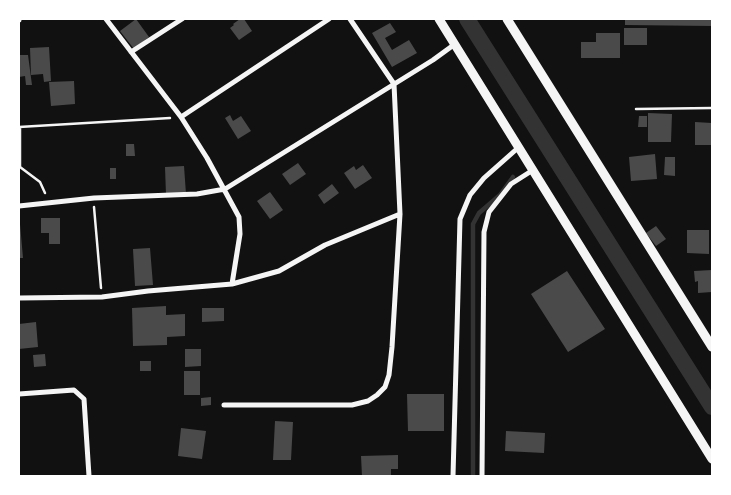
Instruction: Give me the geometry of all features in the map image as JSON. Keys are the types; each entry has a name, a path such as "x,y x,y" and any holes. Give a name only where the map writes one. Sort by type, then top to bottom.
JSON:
{"street":[{"path":"106,19 181,117 225,189 239,217 240,234 232,284"},
{"path":"131,52 182,19"},
{"path":"181,117 329,19"},
{"path":"224,405 352,405 378,396 385,387 389,375 400,214 394,84 350,19"},
{"path":"439,19 712,459"},
{"path":"507,19 709,336 712,347"},
{"path":"19,206 94,198 196,194 225,189 433,60 455,44"},
{"path":"452,476 460,219 470,195 484,178 519,147"},
{"path":"482,476 484,232 489,212 511,184 533,170"},
{"path":"19,298 102,297 232,284 279,271 325,245 400,214"},
{"path":"19,394 74,390 84,399 89,476"}],"path":[{"path":"636,109 712,108"},
{"path":"49,204 40,182 20,168 19,127 181,117"},
{"path":"94,198 102,297"}],"building":[{"path":"136,19 149,37 134,49 120,31"},
{"path":"240,19 244,19 252,31 239,40 230,28"},
{"path":"625,19 712,19 712,26 625,25"},
{"path":"390,23 396,32 385,38 392,50 409,40 417,53 392,67 372,33"},
{"path":"624,28 647,28 647,45 624,45"},
{"path":"596,33 620,33 620,58 581,58 581,42 596,42"},
{"path":"49,47 51,81 44,82 43,74 31,75 30,48"},
{"path":"19,55 28,55 32,85 26,85 25,76 19,77"},
{"path":"74,81 75,104 51,106 49,82"},
{"path":"648,113 672,114 671,142 648,142"},
{"path":"230,115 233,121 241,116 251,131 238,139 225,118"},
{"path":"639,116 647,116 647,127 638,127"},
{"path":"695,122 712,123 712,145 695,145"},
{"path":"126,144 134,144 135,156 126,156"},
{"path":"655,154 657,179 631,181 629,157"},
{"path":"665,157 675,157 675,176 664,175"},
{"path":"298,163 306,174 290,185 282,174"},
{"path":"363,165 372,178 355,189 344,173 354,166 356,170"},
{"path":"184,166 186,194 166,195 165,167"},
{"path":"110,168 116,168 116,179 110,179"},
{"path":"332,184 339,193 324,204 318,195"},
{"path":"270,192 283,210 270,219 257,201"},
{"path":"41,218 60,218 60,244 49,244 49,233 41,233"},
{"path":"20,224 23,258 19,258"},
{"path":"656,226 666,239 656,246 646,233"},
{"path":"687,230 709,230 709,254 687,253"},
{"path":"150,248 153,285 135,286 133,249"},
{"path":"712,270 712,292 698,293 698,281 695,282 694,271"},
{"path":"567,271 605,329 568,352 531,294"},
{"path":"166,306 166,315 185,314 185,336 167,337 167,345 133,346 132,308"},
{"path":"202,308 224,308 224,321 202,322"},
{"path":"36,322 38,347 19,349 19,324"},
{"path":"185,349 201,349 201,366 185,367"},
{"path":"45,354 46,366 34,367 33,355"},
{"path":"140,361 151,361 151,371 140,371"},
{"path":"184,371 200,371 200,395 184,395"},
{"path":"407,394 444,394 444,431 408,431"},
{"path":"211,397 211,405 201,406 201,398"},
{"path":"275,421 293,422 291,460 273,460"},
{"path":"181,428 206,431 202,459 178,456"},
{"path":"506,431 545,433 544,453 505,451"},
{"path":"398,455 398,469 391,469 391,476 362,476 361,456"}],"waterway":[{"path":"467,19 712,407"},
{"path":"473,476 473,224 479,213 500,195 513,177"}]}
